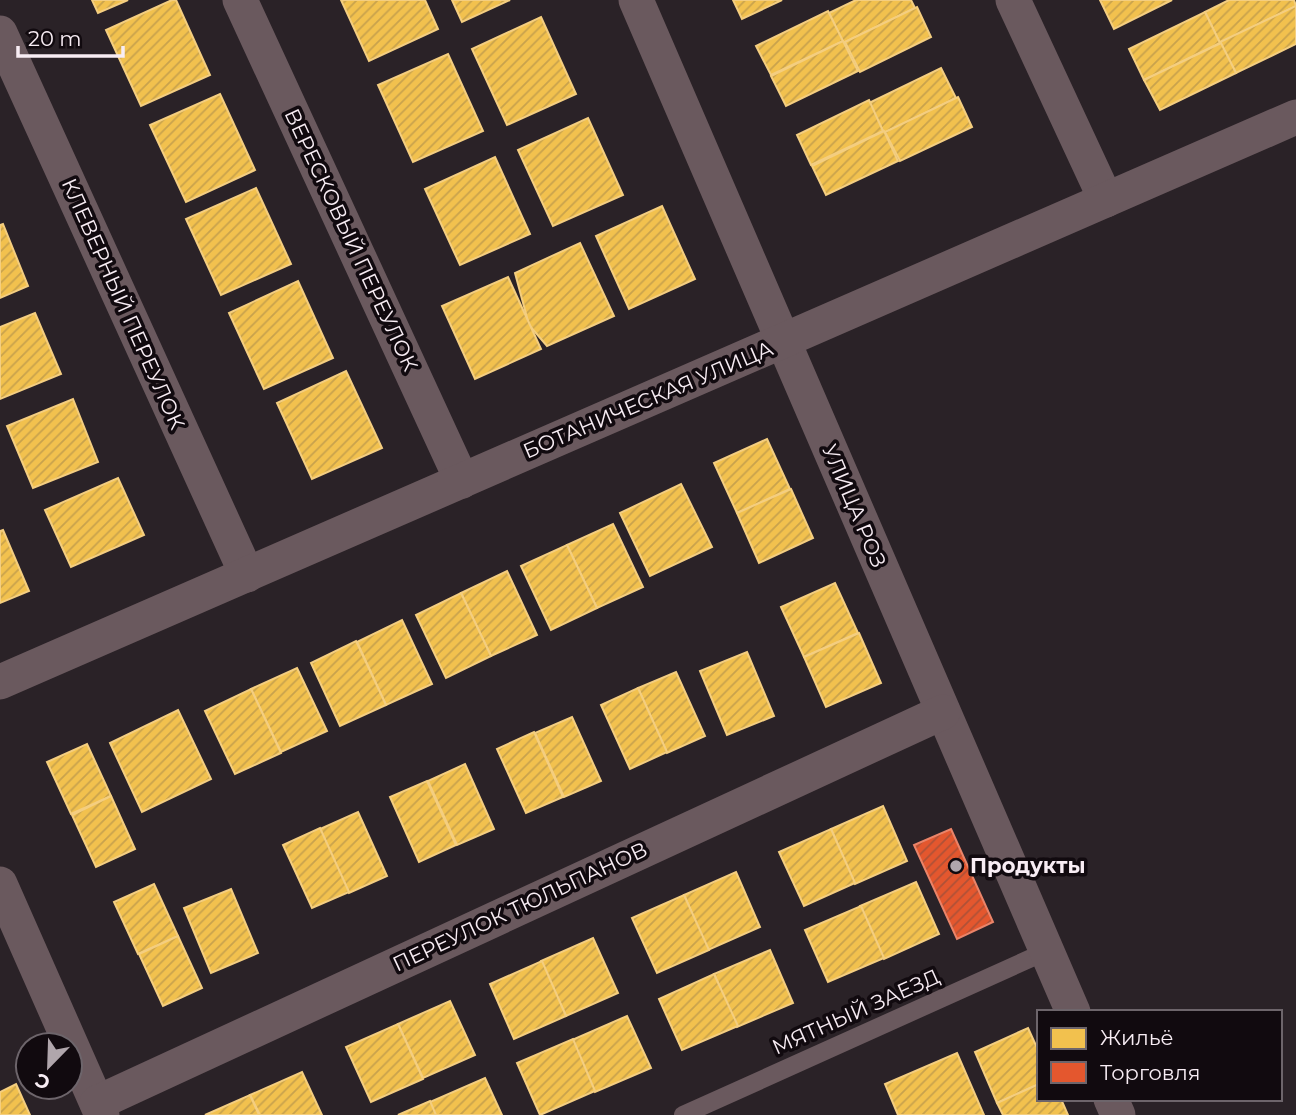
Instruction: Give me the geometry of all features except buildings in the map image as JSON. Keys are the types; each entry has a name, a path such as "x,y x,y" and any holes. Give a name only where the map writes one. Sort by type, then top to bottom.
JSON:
{"street":[{"name":"ВЕРЕСКОВЫЙ ПЕРЕУЛОК","path":"240,0 462,481"},
{"name":"УЛИЦА РОЗ","path":"636,0 1072,1010"},
{"path":"1013,0 1106,200"},
{"name":"КЛЕВЕРНЫЙ ПЕРЕУЛОК","path":"0,33 247,575"},
{"name":"БОТАНИЧЕСКАЯ УЛИЦА","path":"0,682 1296,117"},
{"name":"ПЕРЕУЛОК ТЮЛЬПАНОВ","path":"99,1109 943,712"},
{"path":"0,884 99,1109"}],"lane":[{"name":"МЯТНЫЙ ЗАЕЗД","path":"683,1115 1047,951"}],"place":[{"name":"Продукты","path":"956,866"}]}
